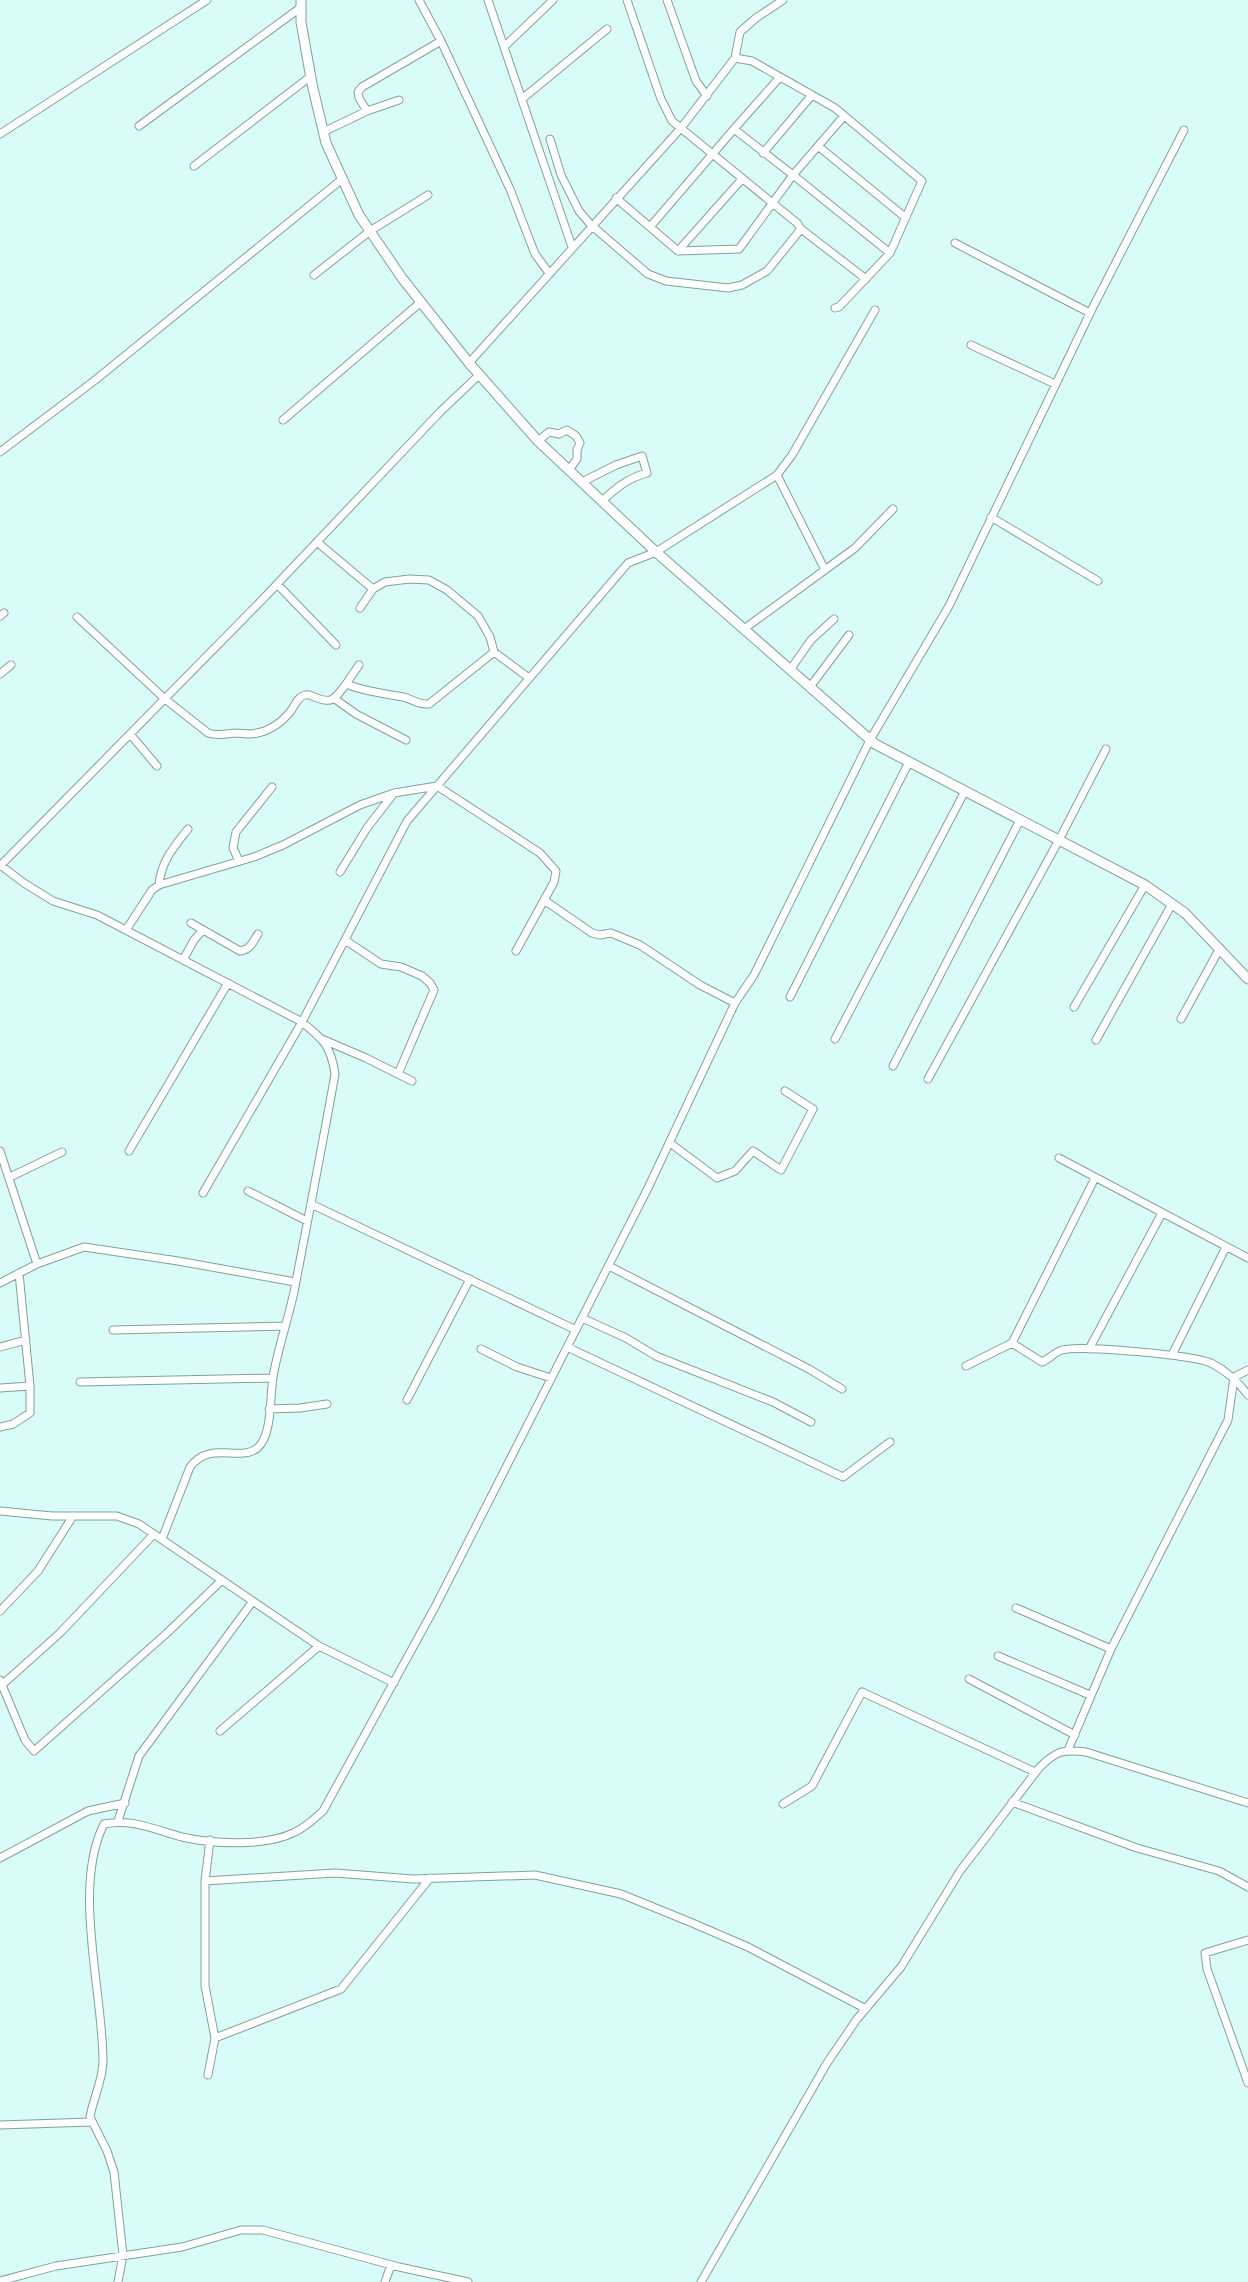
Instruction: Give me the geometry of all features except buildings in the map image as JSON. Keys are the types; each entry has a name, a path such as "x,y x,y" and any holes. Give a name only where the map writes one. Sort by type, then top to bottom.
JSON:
{"street":[{"path":"0,134 207,0"},
{"path":"419,0 441,41 510,189 535,254 549,273"},
{"path":"488,0 572,247"},
{"path":"505,46 553,0"},
{"path":"627,0 661,98 672,121 797,223 801,229 866,279"},
{"path":"667,0 696,81 707,96"},
{"path":"469,363 591,225 681,128 735,58 740,32 756,18 783,0"},
{"path":"139,126 300,4 310,76 323,132 341,180 359,215 421,302 469,363 538,441 656,552 870,740 1146,885 1185,913 1248,979"},
{"path":"522,99 607,29"},
{"path":"368,111 359,98 358,92 362,87 441,41"},
{"path":"735,58 752,61 812,95 844,116 922,181 890,253 839,307 835,308"},
{"path":"194,166 310,76"},
{"path":"650,227 780,77"},
{"path":"763,153 812,95"},
{"path":"323,132 368,111 399,100"},
{"path":"616,198 678,251 739,249 793,176 844,116"},
{"path":"734,129 890,253"},
{"path":"118,2282 123,2255 114,2172 107,2151 90,2117 103,2063 91,1927 91,1866 96,1840 104,1824 118,1821 184,1837 230,1843 266,1840 293,1833 307,1825 323,1811 435,1607 552,1378 670,1143 735,1003 754,975 870,740 950,606 1055,384 1184,130"},
{"path":"550,139 567,191 579,211 591,225 648,274 666,282 728,288 742,285 767,271 801,229"},
{"path":"818,146 906,218"},
{"path":"678,251 742,179"},
{"path":"0,452 94,381 341,180"},
{"path":"314,276 370,232 428,195"},
{"path":"955,243 1090,313"},
{"path":"284,420 421,302"},
{"path":"203,1193 302,1022 407,821 628,563 656,552 777,475 792,455 876,310"},
{"path":"971,345 1055,384"},
{"path":"412,1081 324,1040 302,1022 97,915 54,900 24,883 0,865 165,699 433,419 479,374"},
{"path":"538,441 549,432 559,434 567,430 576,436 580,444 577,450 577,458 569,470"},
{"path":"582,482 616,465 642,456 647,473 636,476 618,486 602,501"},
{"path":"777,475 825,570"},
{"path":"744,629 855,548 894,509"},
{"path":"991,517 1098,581"},
{"path":"317,542 373,589"},
{"path":"360,608 373,589 385,582 429,580 448,590 478,616 490,638 494,652 529,678"},
{"path":"277,584 336,645"},
{"path":"77,617 165,699 208,733 216,736 237,733 250,734 270,729 280,722 298,699 304,695 308,694 324,702 335,699 359,665"},
{"path":"790,670 811,640 834,619"},
{"path":"810,688 849,634"},
{"path":"346,684 362,691 407,698 421,704 429,704 494,652"},
{"path":"0,674 11,665"},
{"path":"335,699 356,714 406,740"},
{"path":"130,734 157,766"},
{"path":"928,1079 1059,840 1106,749"},
{"path":"790,997 909,762"},
{"path":"126,930 152,890 159,884 239,861 283,845 360,805 394,793 437,786 540,853 556,871 554,882 516,951"},
{"path":"239,861 234,848 236,832 272,787"},
{"path":"835,1039 965,791"},
{"path":"340,872 367,828 394,793"},
{"path":"892,1066 1020,820"},
{"path":"159,884 162,865 168,854 188,829"},
{"path":"1074,1007 1146,885"},
{"path":"544,900 592,933 600,935 611,933 640,945 700,984 735,1003"},
{"path":"1096,1040 1172,904"},
{"path":"191,923 240,951 250,947 258,934"},
{"path":"183,960 194,940 203,930"},
{"path":"345,940 381,964 401,967 422,976 430,983 434,990 398,1074"},
{"path":"1181,1018 1220,948"},
{"path":"128,1150 228,983"},
{"path":"162,1539 190,1467 197,1458 207,1453 245,1453 256,1449 262,1443 270,1408 273,1378 311,1204 335,1074 332,1057 324,1040"},
{"path":"670,1143 717,1178 735,1171 753,1151 781,1170 812,1109 785,1091"},
{"path":"0,1151 37,1264"},
{"path":"10,1177 62,1152"},
{"path":"1059,1158 1248,1258"},
{"path":"966,1366 1012,1343 1095,1178"},
{"path":"248,1190 307,1221"},
{"path":"311,1204 576,1330"},
{"path":"1089,1349 1162,1213"},
{"path":"1172,1355 1226,1246"},
{"path":"0,1282 37,1264 84,1247 178,1261 295,1282"},
{"path":"609,1266 809,1369 842,1389"},
{"path":"0,1427 13,1424 30,1413 30,1386 19,1274"},
{"path":"407,1400 470,1279"},
{"path":"582,1318 626,1338 656,1356 773,1402 811,1422"},
{"path":"113,1330 285,1326"},
{"path":"0,1347 26,1340"},
{"path":"1012,1343 1042,1362 1062,1350 1089,1349 1172,1355 1209,1362 1234,1377 1248,1396"},
{"path":"567,1348 843,1477 890,1442"},
{"path":"481,1349 517,1367 552,1378"},
{"path":"1234,1377 1248,1370"},
{"path":"1068,1750 1090,1695 1111,1650 1228,1420 1234,1377"},
{"path":"80,1382 273,1378"},
{"path":"0,1388 30,1386"},
{"path":"270,1408 300,1408 327,1404"},
{"path":"0,1511 52,1516 117,1516 139,1524 319,1646 394,1684"},
{"path":"0,1611 38,1571 73,1516"},
{"path":"154,1534 60,1633 1,1683 25,1740 34,1751 167,1633 222,1580"},
{"path":"118,1821 139,1756 253,1601"},
{"path":"1016,1608 1111,1650"},
{"path":"220,1731 319,1646"},
{"path":"998,1656 1090,1695"},
{"path":"969,1679 1075,1735"},
{"path":"783,1804 812,1786 862,1692 1035,1772"},
{"path":"700,2282 828,2063 866,2008 901,1967 960,1871 1035,1772 1053,1754 1068,1750 1086,1752 1248,1803"},
{"path":"1012,1802 1137,1848 1219,1872 1248,1887"},
{"path":"0,1858 88,1811 125,1803"},
{"path":"208,2075 215,2038 205,1986 204,1881 210,1840"},
{"path":"204,1881 336,1873 430,1878 535,1875 621,1894 748,1948 866,2008"},
{"path":"215,2038 341,1989 430,1878"},
{"path":"1248,1940 1205,1953 1207,1969 1248,2084"},
{"path":"0,2125 92,2122"},
{"path":"0,2281 56,2266 123,2255 168,2251 241,2230 263,2230 391,2265 468,2282"},
{"path":"385,2282 391,2265"}]}
